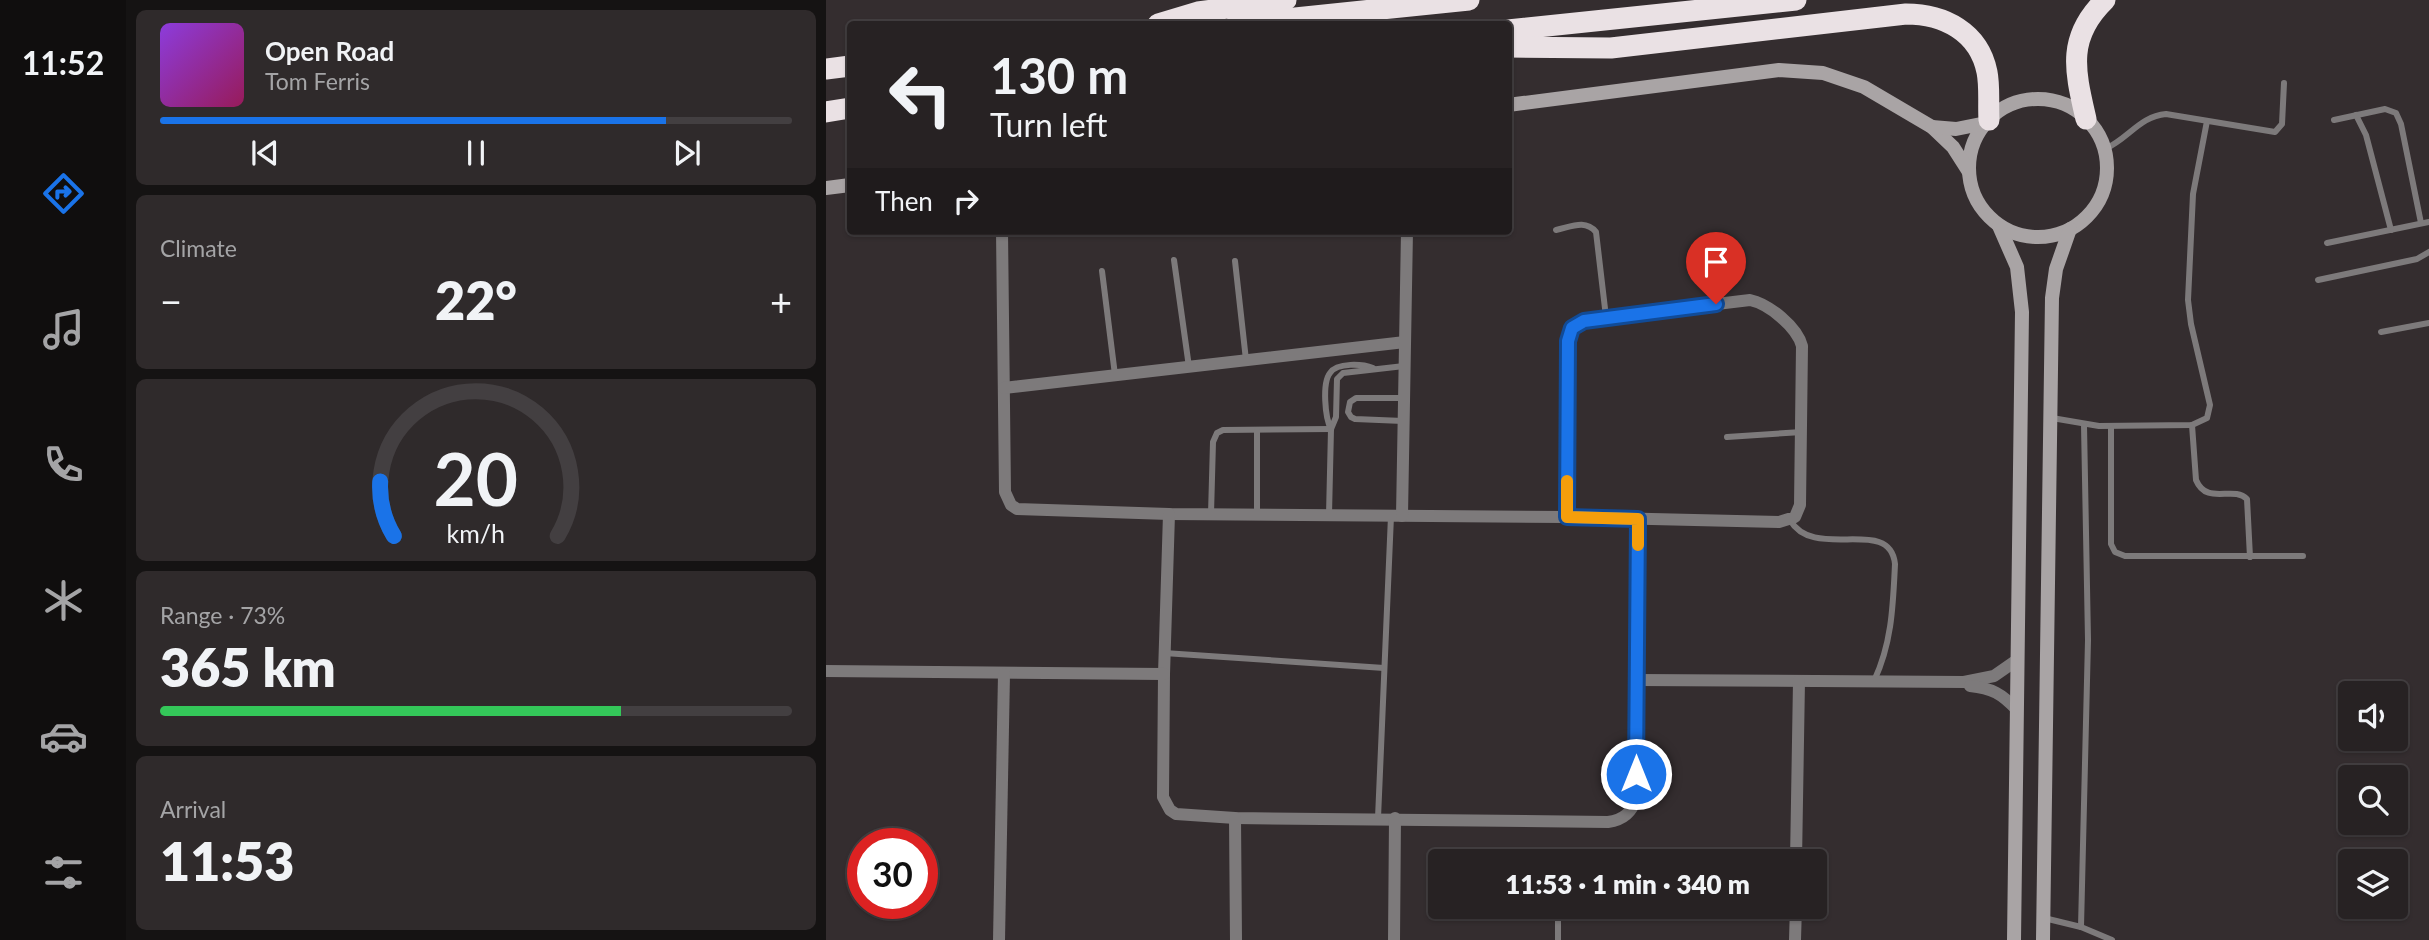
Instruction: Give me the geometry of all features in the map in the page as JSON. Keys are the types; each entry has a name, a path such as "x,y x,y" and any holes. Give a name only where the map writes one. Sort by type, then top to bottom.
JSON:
{"highway":[{"path":"1168,21 1198,12 1286,0"},
{"path":"1265,21 1469,0"},
{"path":"1512,30 1796,0"},
{"path":"2087,119 2077,81 2076,51 2086,23 2105,0"},
{"path":"1512,47 1611,48 1925,14 1959,27 1982,55 1987,73 1987,122"},
{"path":"826,59 847,58"},
{"path":"826,69 847,66"},
{"path":"826,104 847,102"},
{"path":"826,112 847,108"}],"street":[{"path":"1512,104 1779,70 1801,70 1833,76 1864,87 1932,127 1953,147 1969,172 1978,202 1999,226 2017,267 2022,297 2014,940"},
{"path":"1969,172 1971,151 1980,132 1987,122 2006,107 2037,99 2059,102 2087,119 2097,133 2105,149 2107,170 2099,200 2087,217 2070,229 2040,237 2019,234 1999,226"},
{"path":"1932,127 1956,129 1987,122"},
{"path":"826,188 847,185"},
{"path":"2043,940 2053,291 2060,256 2070,229"},
{"path":"1002,235 1005,492 1011,505 1024,511 1779,522 1790,520 1798,512 1800,505 1802,432 1801,341 1795,332 1761,303 1750,300 1606,317 1576,325 1569,334 1567,517"},
{"path":"1397,516 1404,398 1407,235"},
{"path":"1004,388 1405,342"},
{"path":"1169,514 1162,790 1166,804 1177,814 1235,818 1608,821 1629,813 1636,798 1638,519"},
{"path":"1637,680 1964,682 1994,676 2017,660"},
{"path":"826,671 1164,674"},
{"path":"999,940 1004,674"},
{"path":"1796,849 1799,681"},
{"path":"1964,682 1997,691 2017,710"},
{"path":"1235,818 1236,940"},
{"path":"1394,940 1395,818"},
{"path":"1795,940 1796,919"}],"lane":[{"path":"2105,149 2119,142 2143,120 2166,114 2275,132 2282,124 2284,83"},
{"path":"2334,120 2385,109 2393,111 2399,117 2421,223"},
{"path":"2356,115 2366,135 2391,230"},
{"path":"2050,418 2084,425 2192,425 2203,421 2210,410 2188,300 2193,194 2207,121"},
{"path":"2327,243 2429,222"},
{"path":"1556,230 1584,223 1596,232 1606,317"},
{"path":"2318,280 2417,259 2429,252"},
{"path":"1174,260 1189,366"},
{"path":"1235,261 1247,360"},
{"path":"1102,271 1115,375"},
{"path":"2381,332 2429,323"},
{"path":"1329,515 1331,429 1336,417 1338,376 1343,373 1365,372 1373,368 1404,366"},
{"path":"1403,421 1354,419 1349,412 1350,402 1356,398 1404,398"},
{"path":"2081,927 2088,640 2084,425"},
{"path":"2192,425 2195,477 2198,486 2209,494 2242,495 2248,499 2250,557"},
{"path":"2111,426 2110,541 2115,552 2126,556 2303,556"},
{"path":"1211,514 1215,435 1223,430 1331,429"},
{"path":"1257,430 1257,514"},
{"path":"1727,437 1802,432"},
{"path":"1378,818 1384,668 1397,516"},
{"path":"1790,520 1798,531 1810,537 1875,540 1885,545 1892,553 1895,564 1890,632 1884,658 1874,681"},
{"path":"1164,653 1384,668"},
{"path":"2043,918 2081,927 2112,940"},
{"path":"1558,919 1558,940"}],"slow traffic":[{"path":"1567,481 1567,517 1638,519 1638,545"}],"route":[{"path":"1636,774 1638,519 1567,517 1569,334 1576,325 1591,319 1716,304"}]}
